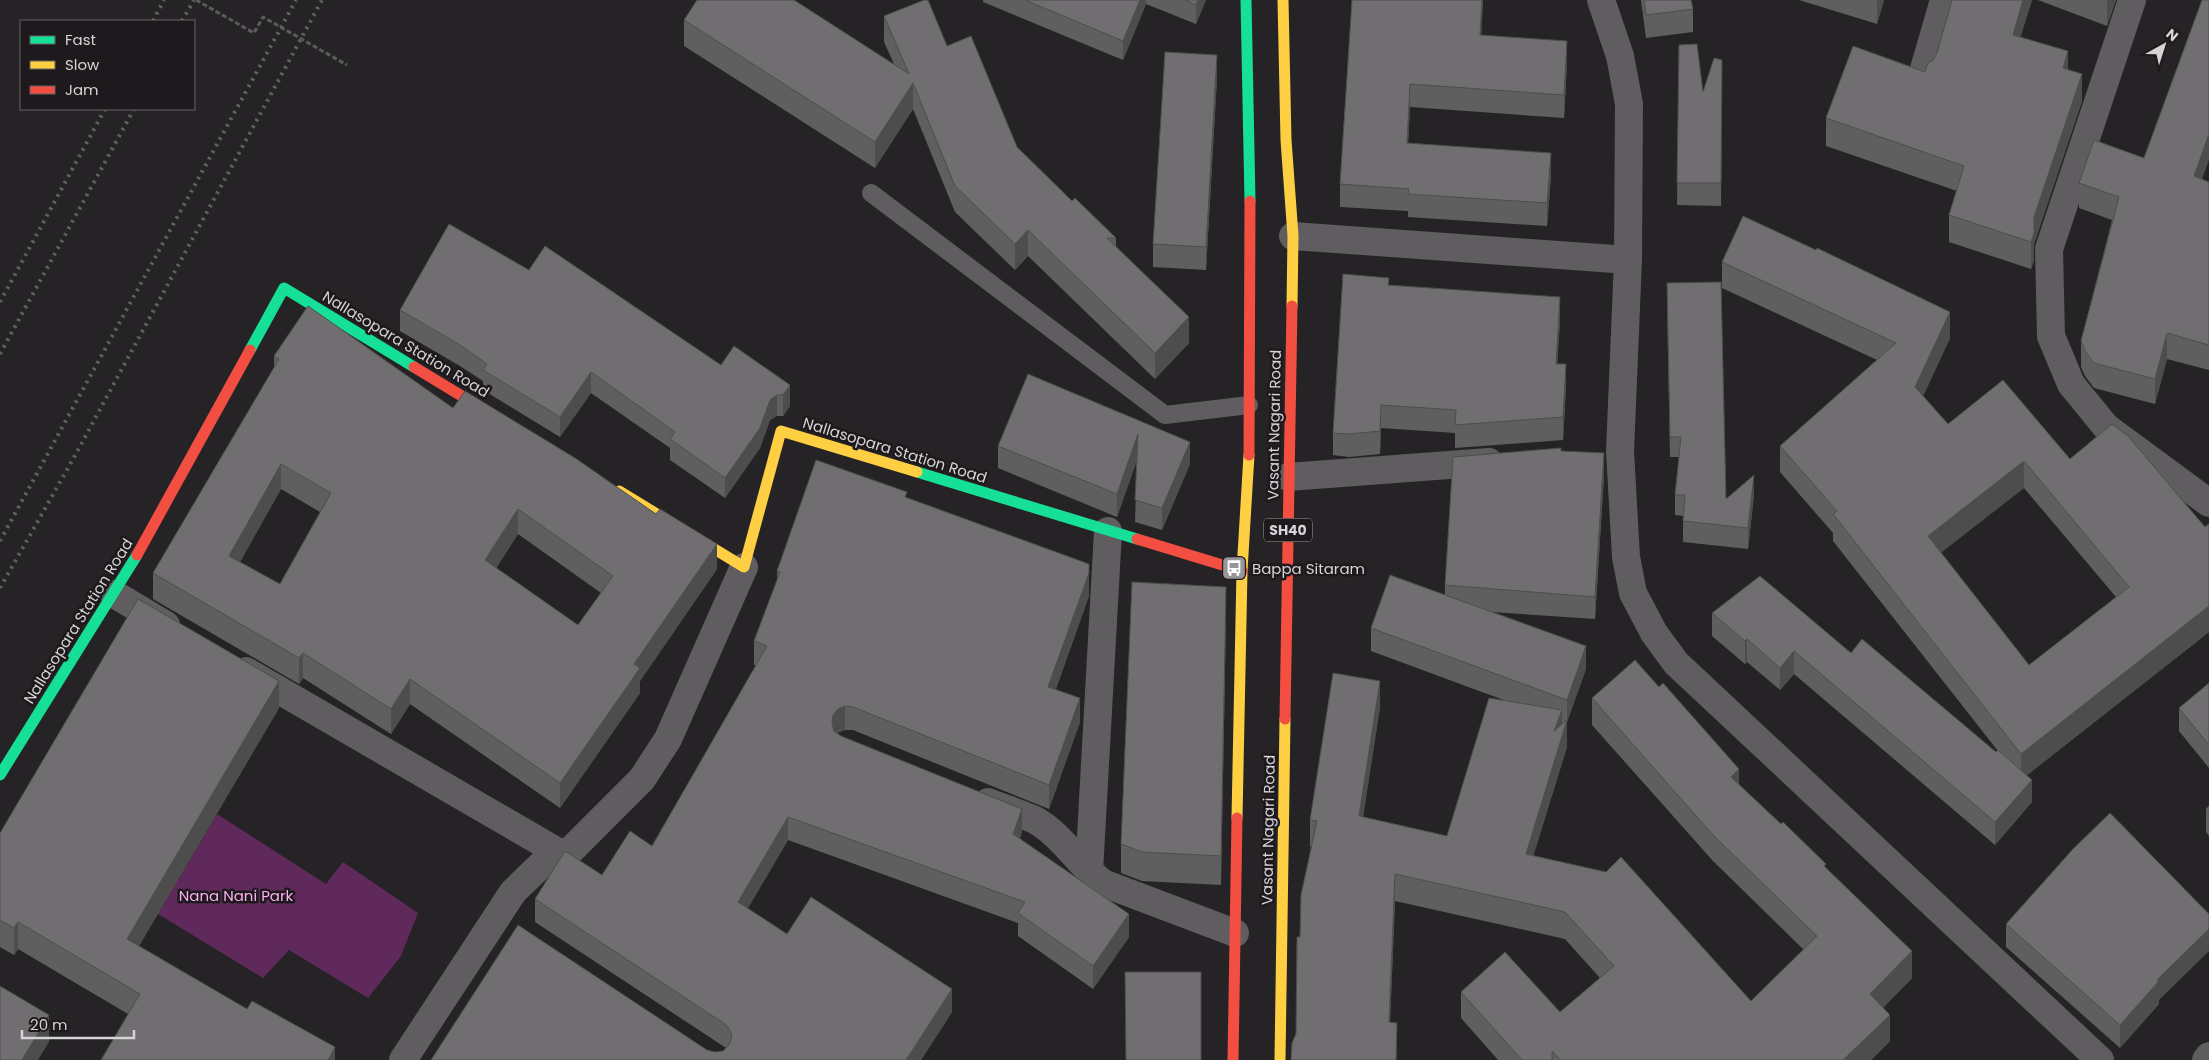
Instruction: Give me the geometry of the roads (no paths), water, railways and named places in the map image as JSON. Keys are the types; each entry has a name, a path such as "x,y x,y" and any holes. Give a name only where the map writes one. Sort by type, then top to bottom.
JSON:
{"main road":[{"name":"Vasant Nagari Road","path":"1233,1060 1242,571 1249,454 1250,218 1246,0"},
{"name":"Vasant Nagari Road","path":"1280,1060 1293,236 1286,140 1283,0"},
{"name":"Nallasopara Station Road","path":"0,775 130,569 284,288 506,422"},
{"name":"Nallasopara Station Road","path":"744,567 781,431 1242,571"},
{"path":"608,484 744,567"}],"street":[{"path":"1602,0 1620,56 1629,104 1628,260 1620,451 1626,557 1633,593 1654,633 1676,663 2100,1060"},
{"path":"1922,76 1944,0"},
{"path":"2132,0 2049,249 2051,336 2071,384 2106,427 2209,503"},
{"path":"1293,236 1628,260"},
{"path":"1591,454 1620,451"},
{"path":"1288,477 1514,460"},
{"path":"1089,872 1108,531"},
{"path":"403,1060 513,892 542,864 565,856 642,779 668,739 744,567"},
{"path":"114,594 191,639"},
{"path":"225,658 565,856"},
{"path":"964,792 1036,821 1065,845 1089,872 1103,883 1236,933"},
{"path":"498,916 522,932"},
{"path":"2206,1060 2209,1056"}],"lane":[{"path":"871,193 1165,415 1249,405"}],"railway":[{"path":"154,20 164,0"},
{"path":"183,20 194,0"},
{"path":"0,541 296,0"},
{"path":"0,588 72,461 322,0"},
{"path":"0,302 104,110"},
{"path":"0,354 133,110"}],"place":[{"name":"Bappa Sitaram","path":"1234,568"}],"park label":[{"name":"Nana Nani Park","path":"236,895"}]}
